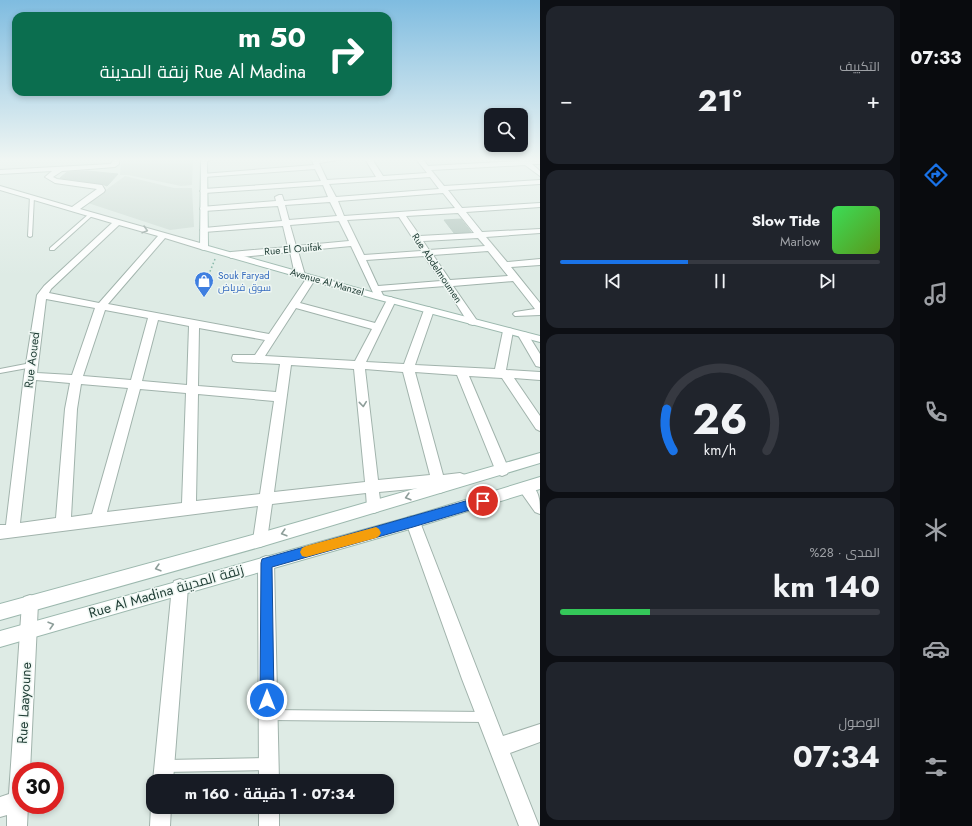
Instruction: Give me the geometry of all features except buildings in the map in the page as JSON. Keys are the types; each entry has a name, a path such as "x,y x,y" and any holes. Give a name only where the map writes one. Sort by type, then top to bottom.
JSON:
{"street":[{"name":"Avenue Al Manzel","path":"34,198 300,275 377,293 391,300 540,340"},
{"path":"74,209 90,198"},
{"path":"204,198 204,247"},
{"path":"279,198 300,275"},
{"path":"204,209 358,198"},
{"path":"450,198 515,278 536,299 540,310 518,314"},
{"path":"333,200 377,293 447,283 515,278"},
{"path":"204,230 342,218 540,205"},
{"name":"Rue Abdelmoumen","path":"401,214 473,322"},
{"path":"118,222 47,288 42,295 271,338"},
{"path":"418,239 540,231"},
{"path":"63,523 71,409 76,380 101,306 163,235"},
{"name":"Rue El Ouifak","path":"231,255 354,243"},
{"path":"361,258 490,248"},
{"path":"504,265 540,262"},
{"path":"258,360 311,278"},
{"name":"Rue Aoued","path":"6,531 31,370 40,300 42,295"},
{"path":"374,507 359,365 391,300"},
{"path":"294,304 378,327"},
{"path":"6,531 372,487 440,484 408,368 429,310"},
{"path":"98,519 154,316"},
{"path":"189,509 194,323"},
{"path":"508,331 503,374 540,426"},
{"path":"523,335 540,363"},
{"path":"237,358 540,376"},
{"path":"260,540 286,361"},
{"path":"31,370 76,380 281,397"},
{"path":"461,371 502,470"},
{"name":"Rue Al Madina زنقة المدينة","path":"0,612 374,507 440,484 472,478 540,458"},
{"name":"Rue Al Madina زنقة المدينة","path":"0,639 413,522 540,483"},
{"path":"525,488 540,508"},
{"path":"413,522 486,717 529,826"},
{"path":"266,563 269,772"},
{"path":"163,774 180,587"},
{"name":"Rue Laayoune","path":"17,826 9,804 30,603"},
{"path":"498,747 540,733"},
{"path":"160,826 161,814"},
{"path":"269,814 269,826"}],"lane":[{"path":"30,236 32,198"},
{"path":"52,249 92,214"},
{"path":"0,371 31,370"},
{"path":"267,715 486,717"},
{"path":"163,774 269,772"}],"path":[{"path":"207,279 212,264 220,251"}],"shaded area":[{"path":"95,198 192,198 194,227 170,230 88,203"}],"slow traffic":[{"path":"306,552 376,533"}],"place":[{"name":"Souk Faryad سوق فرياض","path":"204,298"}],"route":[{"path":"267,700 266,563 483,501"}]}
